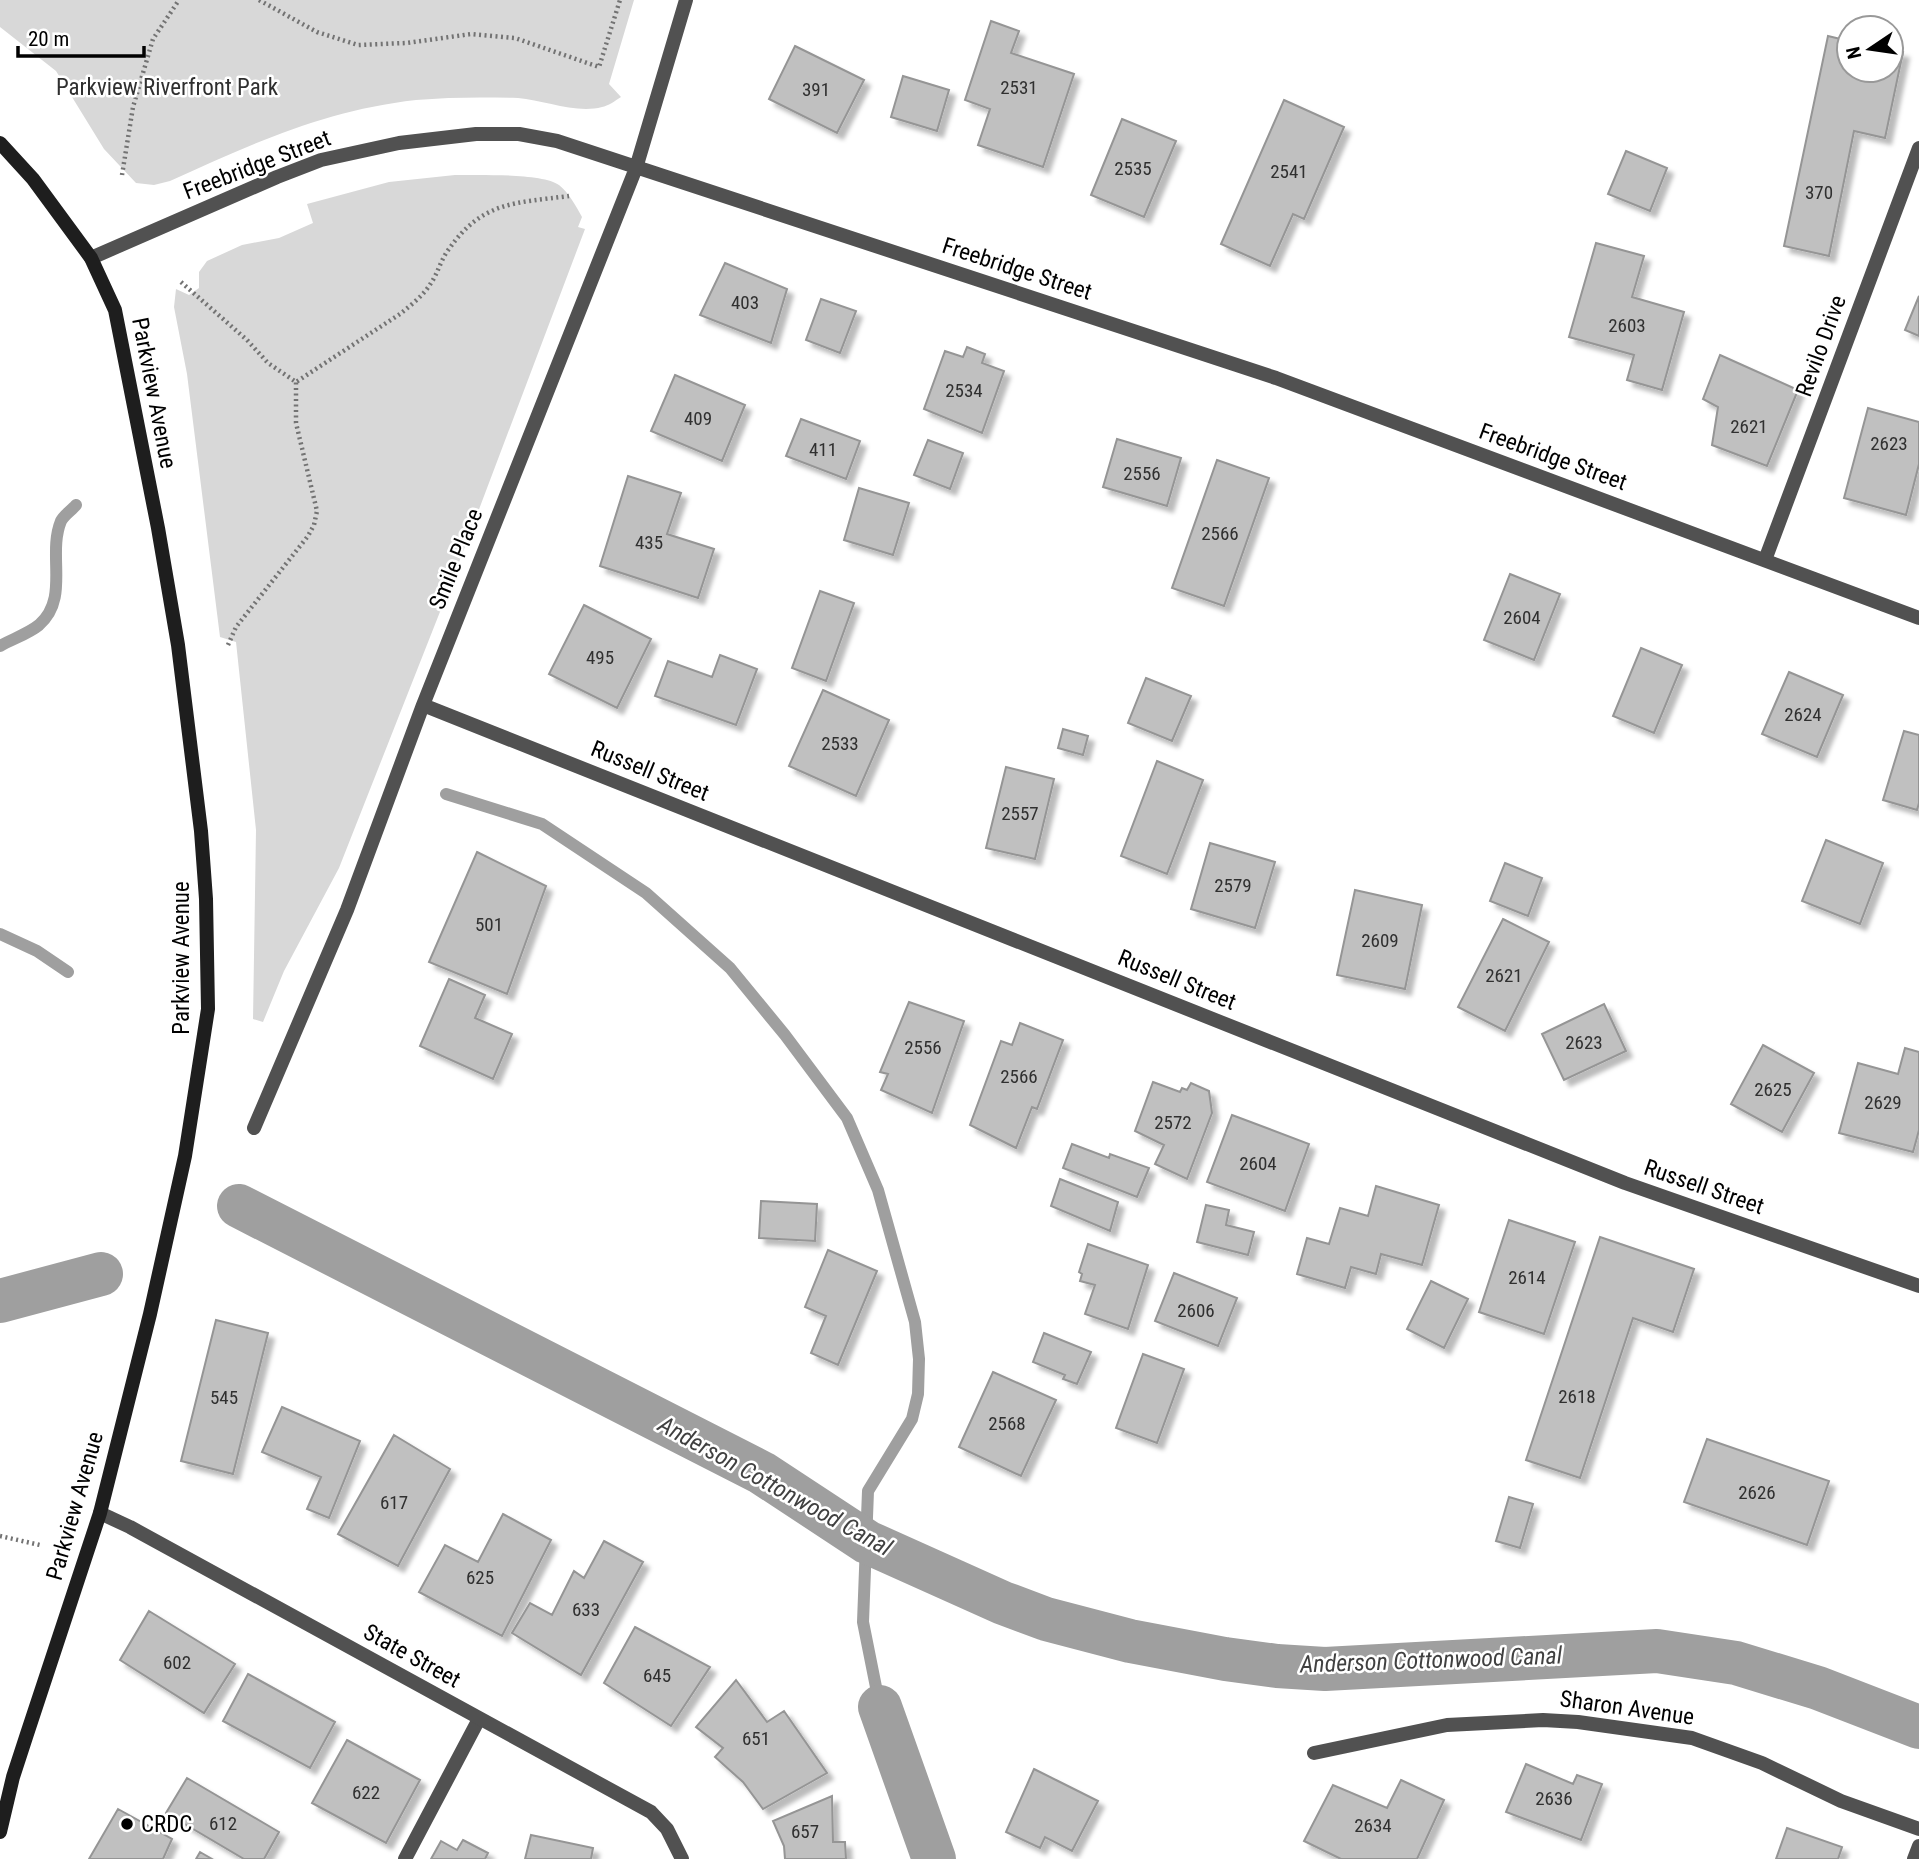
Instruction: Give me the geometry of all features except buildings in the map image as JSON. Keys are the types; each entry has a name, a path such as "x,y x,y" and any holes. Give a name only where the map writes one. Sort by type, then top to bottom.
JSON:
{"main road":[{"name":"Parkview Avenue","path":"0,144 33,179 91,258 115,310 178,645 201,831 206,899 208,1009 185,1156 150,1314 100,1513 27,1734 0,1832"}],"street":[{"name":"Smile Place","path":"254,1128 348,910 423,705 636,168 686,0"},
{"name":"Freebridge Street","path":"91,258 321,160 399,143 476,134 519,135 557,141 1276,378 1919,618"},
{"name":"Revilo Drive","path":"1765,560 1919,148"},
{"name":"Russell Street","path":"423,705 1625,1183 1919,1286"},
{"name":"State Street","path":"100,1513 651,1812 667,1829 682,1859"},
{"path":"405,1859 479,1720"},
{"name":"Sharon Avenue","path":"1314,1753 1447,1725 1543,1720 1578,1722 1692,1738 1762,1763 1841,1801 1919,1829"},
{"path":"1914,1859 1919,1846"}],"path":[{"path":"122,175 133,107 153,39 179,0"},
{"path":"259,0 317,32 358,45 406,43 471,34 515,38 599,67 620,0"},
{"path":"296,382 415,302 431,284 448,250 463,231 484,213 510,204 569,196"},
{"path":"181,282 247,340 268,363 296,382"},
{"path":"228,645 236,628 314,524 317,511 296,423 296,382"},
{"path":"0,1536 40,1545"}],"green space":[{"name":"Parkview Riverfront Park","path":"0,0 634,0 609,84 621,97 607,106 582,109 528,99 480,97 416,100 383,105 290,130 170,181 154,185 136,183 104,149 56,71 0,27"},
{"path":"455,175 509,176 551,181 569,196 582,217 578,227 585,229 447,594 339,868 284,971 263,1022 253,1019 256,830 236,642 220,637 187,374 174,307 176,289 189,295 199,288 199,272 207,261 242,245 279,238 313,223 307,204 389,182"}],"waterway":[{"path":"0,646 35,628 48,614 56,589 57,534 62,519 76,505"},
{"path":"446,794 542,824 646,893 730,968 785,1035 847,1118 878,1190 915,1322 919,1359 918,1394 912,1419 868,1491 863,1622 880,1707"},
{"path":"0,934 37,951 68,972"},
{"name":"Anderson Cottonwood Canal","path":"239,1206 762,1473 867,1542 1003,1603 1046,1619 1130,1641 1225,1659 1325,1669 1657,1651 1736,1663 1818,1688 1919,1727"},
{"name":"Anderson Cottonwood Canal","path":"0,1301 101,1274"},
{"path":"880,1707 934,1859"}],"place":[{"name":"CRDC","path":"127,1824"}]}
